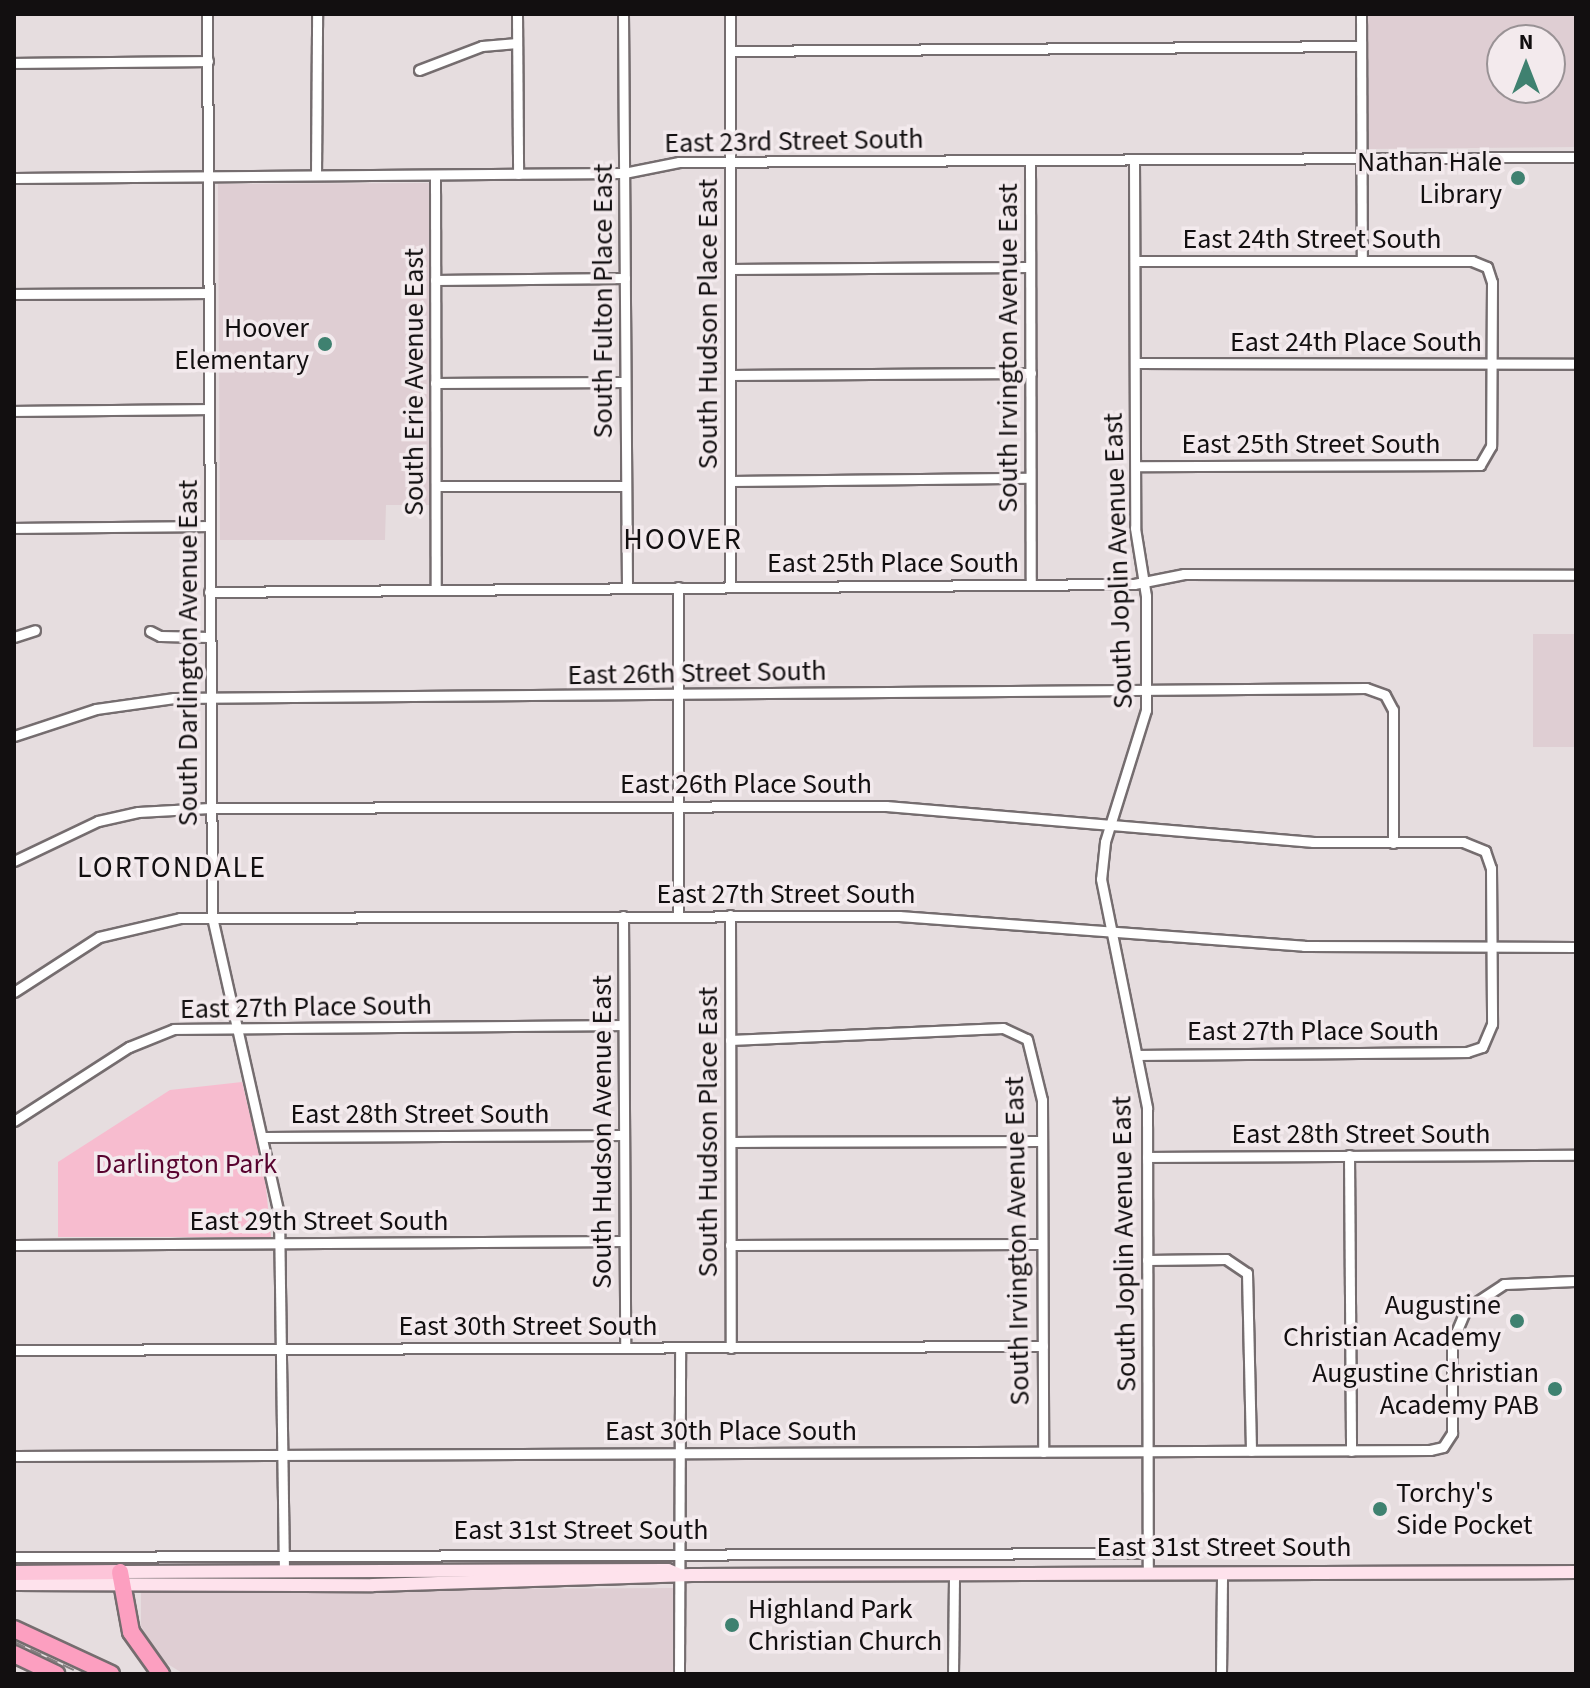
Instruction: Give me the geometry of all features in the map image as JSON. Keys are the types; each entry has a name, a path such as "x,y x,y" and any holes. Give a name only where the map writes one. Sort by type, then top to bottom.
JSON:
{"highway":[{"path":"123,1578 131,1632 161,1674"},
{"path":"14,1629 111,1674"},
{"path":"14,1654 56,1674"}],"main road":[{"name":"East 31st Street South","path":"14,1584 123,1578 283,1577 474,1584 680,1575 1576,1572"},
{"name":"East 31st Street South","path":"14,1573 123,1578"}],"street":[{"name":"South Darlington Avenue East","path":"207,14 212,917 234,1027 265,1137 282,1243 283,1577"},
{"path":"316,175 317,14"},
{"path":"517,14 518,174"},
{"name":"South Fulton Place East","path":"623,14 627,587"},
{"name":"South Hudson Place East","path":"730,14 730,586"},
{"path":"1361,14 1362,261"},
{"path":"419,70 482,46 517,43"},
{"path":"730,51 1361,46"},
{"path":"14,63 208,61"},
{"name":"East 23rd Street South","path":"14,178 624,173 665,163 730,162 1576,157"},
{"name":"South Irvington Avenue East","path":"1030,160 1031,584"},
{"name":"South Joplin Avenue East","path":"1134,160 1135,528 1145,580 1147,689 1144,727 1112,823 1101,879 1109,930 1139,1055 1147,1108 1148,1573"},
{"name":"South Erie Avenue East","path":"435,175 436,590"},
{"name":"East 24th Street South","path":"1135,261 1472,261 1487,267 1492,282 1491,364"},
{"path":"730,269 1030,267"},
{"path":"435,280 625,278"},
{"path":"14,294 208,293"},
{"name":"East 24th Place South","path":"1135,363 1576,364"},
{"name":"East 25th Street South","path":"1136,466 1468,467 1486,461 1491,446 1491,364"},
{"path":"730,375 1031,373"},
{"path":"435,383 625,382"},
{"path":"14,411 209,409"},
{"path":"731,481 1030,478"},
{"path":"436,486 626,486"},
{"path":"14,528 209,526"},
{"name":"East 25th Place South","path":"209,592 1031,584 1145,580 1184,574 1576,575"},
{"path":"678,587 678,916"},
{"path":"14,637 35,630"},
{"path":"150,631 210,637"},
{"name":"East 26th Street South","path":"14,736 114,705 210,697 678,696 1366,688 1385,695 1394,718 1393,843"},
{"name":"East 26th Place South","path":"14,861 98,821 146,811 210,808 886,806 1299,841 1463,842 1485,851 1491,868 1492,947"},
{"name":"South Hudson Place East","path":"730,915 731,1348"},
{"name":"South Hudson Avenue East","path":"623,916 625,1347"},
{"name":"East 27th Street South","path":"14,992 117,930 156,920 212,917 946,917 1304,946 1576,947"},
{"name":"East 27th Place South","path":"1139,1055 1467,1052 1485,1044 1492,1024 1492,947"},
{"name":"East 27th Place South","path":"14,1121 145,1038 174,1029 623,1025"},
{"name":"South Irvington Avenue East","path":"730,1040 1003,1028 1021,1033 1031,1046 1039,1078 1042,1141 1043,1452"},
{"name":"East 28th Street South","path":"265,1137 624,1135"},
{"path":"731,1142 1042,1141"},
{"path":"1349,1155 1351,1451"},
{"name":"East 28th Street South","path":"1147,1157 1576,1155"},
{"name":"East 29th Street South","path":"14,1245 624,1241"},
{"path":"730,1245 1042,1244"},
{"path":"1147,1260 1226,1259 1244,1268 1251,1286 1251,1451"},
{"name":"East 30th Place South","path":"14,1456 1430,1450 1447,1444 1454,1333 1461,1316 1480,1296 1508,1283 1576,1281"},
{"name":"East 30th Street South","path":"14,1350 1043,1346"},
{"path":"679,1674 680,1347"},
{"name":"East 31st Street South","path":"14,1557 1148,1553"},
{"path":"1221,1674 1222,1573"},
{"path":"953,1674 954,1574"}],"shaded area":[{"path":"1368,14 1576,14 1576,147 1369,149"},
{"name":"Hoover Elementary","path":"430,183 431,505 386,505 385,540 220,540 218,184"},
{"path":"1533,634 1576,634 1576,747 1533,747"},
{"path":"675,1588 673,1674 184,1674 161,1660 141,1626 141,1590"}],"green space":[{"name":"Darlington Park","path":"242,1082 265,1178 271,1237 58,1237 58,1162 170,1090"}],"railway":[{"path":"14,1642 82,1674"}],"place":[{"name":"Nathan Hale Library","path":"1518,178"},
{"name":"Hoover Elementary","path":"325,344"},
{"name":"Augustine Christian Academy","path":"1517,1321"},
{"name":"Augustine Christian Academy PAB","path":"1555,1389"},
{"name":"Torchy's Side Pocket","path":"1380,1509"},
{"name":"Highland Park Christian Church","path":"732,1625"}],"district":[{"name":"HOOVER","path":"683,540"},
{"name":"LORTONDALE","path":"172,868"}]}
